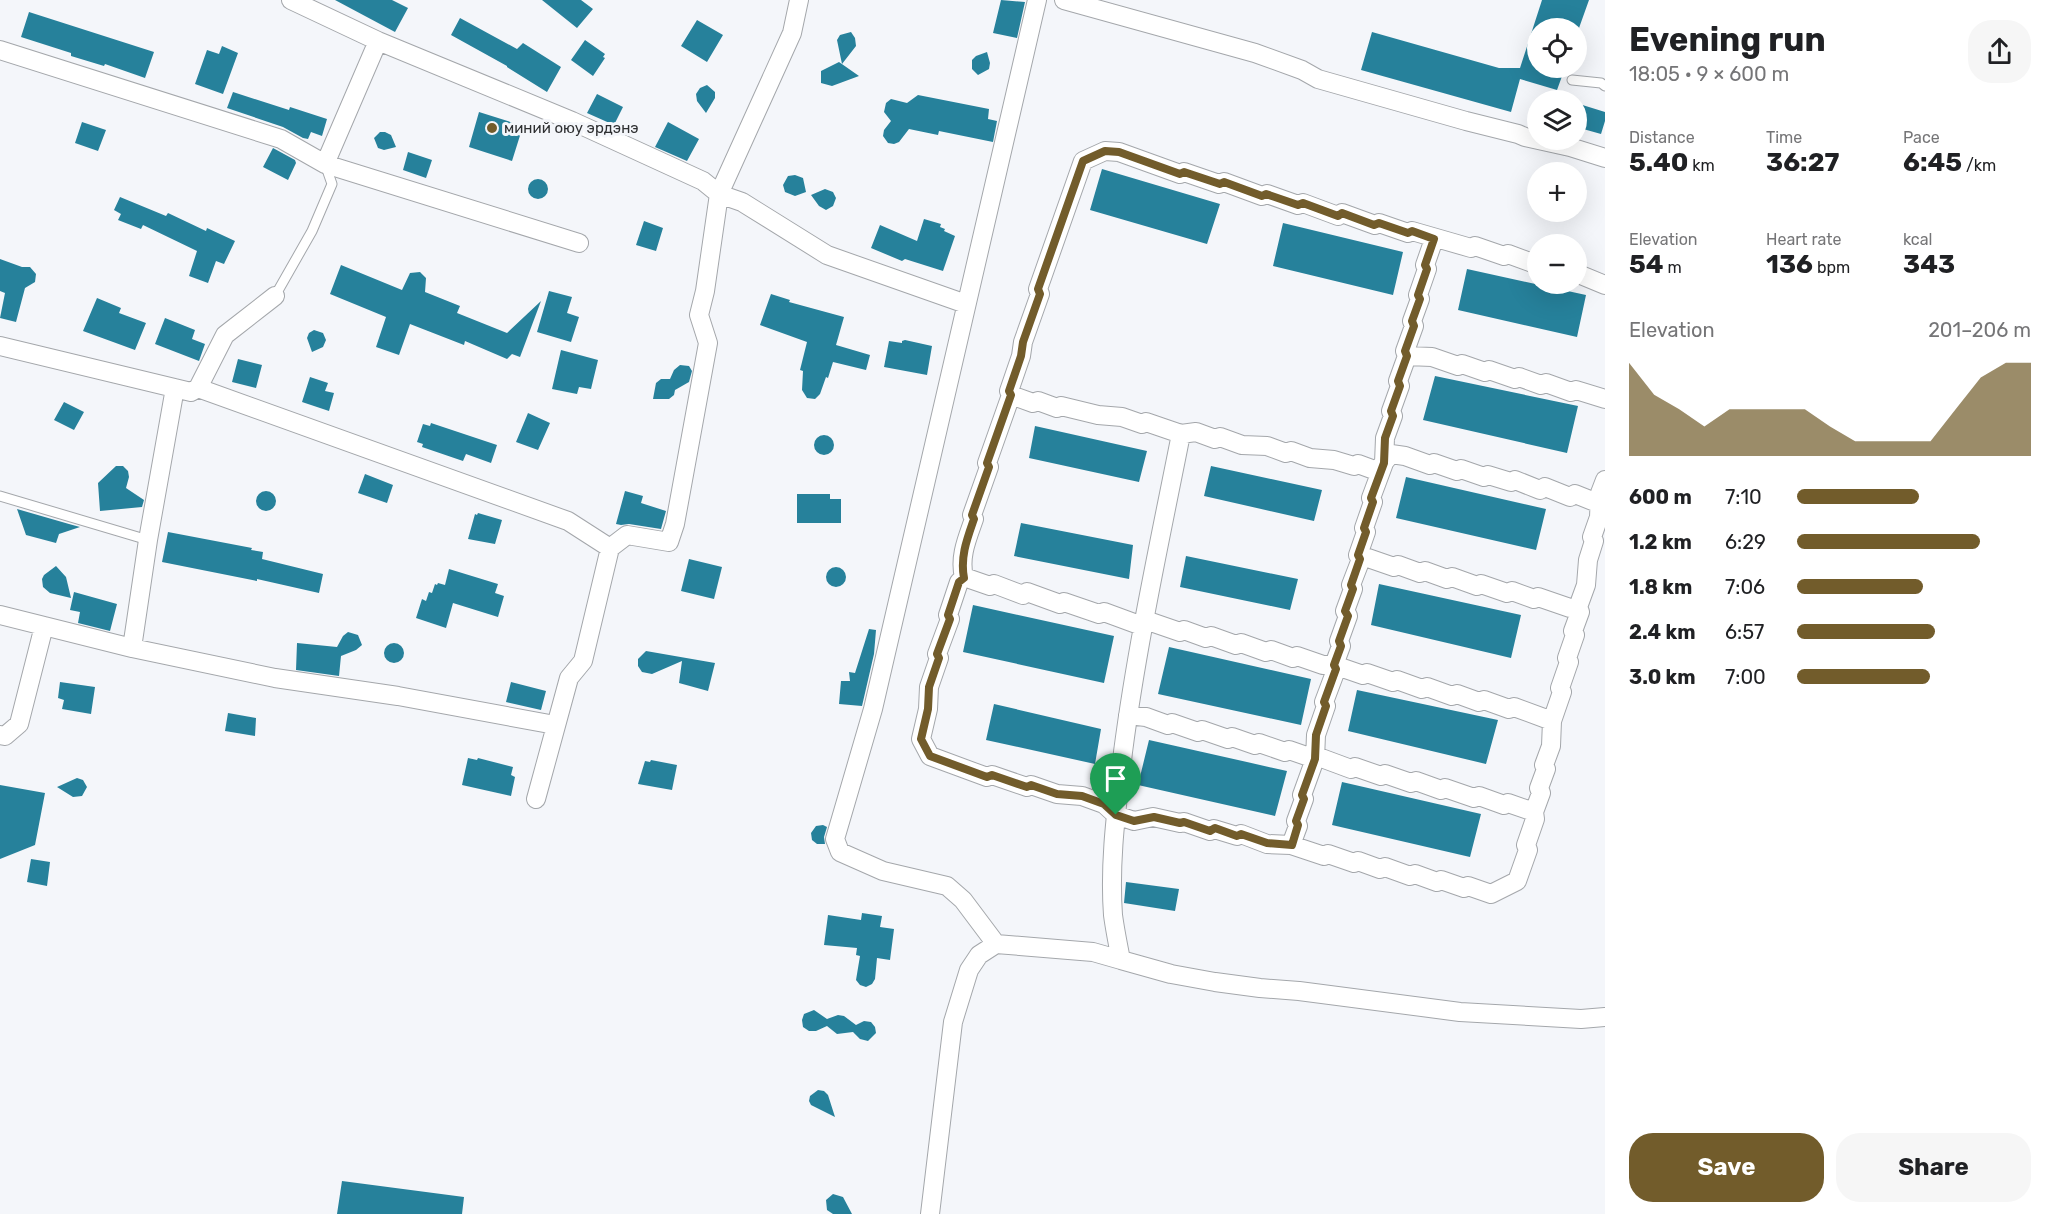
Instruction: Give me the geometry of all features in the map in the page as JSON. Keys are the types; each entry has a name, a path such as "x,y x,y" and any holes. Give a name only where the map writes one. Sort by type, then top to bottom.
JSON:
{"street":[{"path":"291,0 378,41 572,121 703,181 719,194 742,202 827,255 966,304"},
{"path":"536,799 569,678 583,661 610,548 627,535 669,542 675,524 708,343 699,315 705,291 719,194 792,33 799,0"},
{"path":"996,944 963,900 947,886 883,871 840,852 836,839 873,709 1036,0"},
{"path":"1064,0 1255,52 1302,70 1318,79 1466,122 1570,147 1605,158"},
{"path":"325,164 378,41"},
{"path":"0,50 281,139 325,164 579,243"},
{"path":"964,578 962,565 965,545 974,519 972,515 989,467 987,463 1011,395 1009,391 1021,356 1023,342 1040,294 1038,289 1083,161 1105,151 1119,152 1180,174 1184,172 1220,184 1224,182 1262,196 1266,194 1298,205 1303,203 1338,216 1342,213 1374,225 1379,223 1408,233 1412,231 1434,239 1445,239 1471,248 1475,246 1527,261"},
{"path":"1292,845 1298,825 1296,821 1304,799 1302,795 1315,759 1316,735 1326,706 1324,702 1336,669 1334,665 1341,646 1339,641 1348,616 1345,611 1360,559 1358,555 1366,532 1364,528 1373,502 1371,498 1384,463 1385,438 1400,386 1398,381 1407,356 1405,351 1414,326 1412,321 1427,269 1425,265 1434,239"},
{"path":"1587,278 1605,285"},
{"path":"0,346 191,392 198,388 225,335 275,296"},
{"path":"1407,356 1432,357 1458,366 1462,364 1485,372 1489,370 1515,380 1519,377 1541,385 1546,383 1571,392 1575,390 1605,399"},
{"path":"132,648 148,540 175,388"},
{"path":"198,388 568,521 610,548"},
{"path":"1011,395 1057,408 1061,406 1098,415 1122,417 1142,424 1146,422 1181,434 1196,432 1242,445 1267,446 1286,453 1291,451 1310,458 1334,460 1354,466 1358,464 1377,471 1390,454 1405,456 1430,465 1434,463 1484,477 1488,475 1510,482 1515,480 1540,490 1545,487 1570,496 1575,494 1600,504"},
{"path":"1121,960 1113,916 1112,878 1116,815 1142,626 1181,434"},
{"path":"964,578 959,582 948,615 950,619 937,654 939,658 929,687 928,709 921,739 930,756 987,777 992,775 1027,787 1031,785 1057,794 1082,796 1104,804 1116,815 1134,821 1154,817 1184,822 1210,831 1215,828 1237,836 1241,834 1267,843 1292,845 1324,856 1328,854 1354,863 1358,861 1380,869 1385,867 1410,876 1415,874 1437,882 1442,880 1491,894 1517,881 1528,850 1526,845 1541,793 1539,788 1551,746 1552,721 1562,692 1560,688 1569,662 1567,658 1575,635 1573,631 1580,612 1578,608 1586,585 1588,560 1594,541 1592,537 1599,517 1600,493 1605,480"},
{"path":"1360,559 1368,558 1394,567 1398,565 1420,573 1425,571 1447,579 1452,577 1477,586 1481,584 1507,593 1512,591 1534,599 1538,597 1570,608 1578,608"},
{"path":"964,578 990,586 994,584 1023,595 1028,592 1060,604 1064,602 1099,614 1104,612 1142,626 1151,622 1179,632 1184,630 1206,638 1211,636 1266,652 1271,650 1293,658 1297,656 1363,675 1367,673 1393,682 1397,680 1422,689 1427,687 1452,696 1457,694 1509,709 1514,707 1552,721"},
{"path":"0,615 132,648 275,678 398,696 555,725"},
{"path":"0,735 5,735 19,724 45,626"},
{"path":"1128,715 1146,717 1168,725 1172,723 1198,732 1202,730 1228,740 1232,737 1285,752 1289,750 1315,759 1316,756 1351,769 1355,766 1381,776 1385,774 1411,783 1416,781 1441,790 1445,788 1474,798 1479,796 1534,812"},
{"path":"930,1214 953,1022 969,970 979,955 996,944 1093,952 1171,974 1215,982 1460,1012 1581,1019 1605,1017"}],"lane":[{"path":"1572,80 1601,83 1605,86"},
{"path":"275,296 312,231 332,184 325,164"},
{"path":"0,496 148,540"}],"building":[{"path":"335,0 392,0 408,8 395,32"},
{"path":"542,0 581,0 593,9 577,28"},
{"path":"1001,0 1025,2 1017,38 993,33"},
{"path":"1542,0 1589,0 1583,18 1536,18"},
{"path":"29,12 154,52 145,78 105,64 104,66 71,56 71,53 21,37"},
{"path":"460,18 517,49 523,43 561,67 547,92 507,66 451,35"},
{"path":"697,20 723,35 707,62 681,46"},
{"path":"851,32 856,46 842,64 837,40 840,35"},
{"path":"1372,32 1499,68 1520,68 1527,46 1527,78 1561,78 1557,90 1520,79 1511,112 1361,70"},
{"path":"585,40 605,54 603,57 605,58 593,76 571,60"},
{"path":"222,46 238,53 223,94 195,84 207,50 219,54"},
{"path":"987,52 989,69 978,75 972,69 972,60"},
{"path":"839,62 859,76 832,86 821,83 821,71"},
{"path":"707,85 715,92 715,98 706,113 697,101 696,94 700,88"},
{"path":"233,92 289,110 290,107 327,119 322,136 311,132 308,139 303,138 283,127 227,108"},
{"path":"597,94 623,107 614,125 587,113"},
{"path":"918,95 989,109 988,119 997,121 993,142 939,131 938,135 909,129 899,142 888,143 883,136 884,130 891,121 884,112 886,103 891,99 907,103"},
{"path":"1587,106 1605,112 1601,134 1587,130"},
{"path":"479,112 523,126 512,161 469,147"},
{"path":"82,122 106,130 98,151 75,143"},
{"path":"668,122 699,139 687,161 655,147"},
{"path":"380,132 391,135 396,147 384,150 378,148 374,138"},
{"path":"273,148 295,160 296,163 288,180 263,167"},
{"path":"408,152 432,160 426,178 403,170"},
{"path":"1102,169 1220,204 1207,244 1090,210"},
{"path":"795,175 803,178 806,192 795,196 785,192 783,185 788,176"},
{"path":"538,179 545,182 548,189 545,196 538,199 531,196 528,189 531,182"},
{"path":"825,189 833,192 836,198 833,206 826,210 819,206 811,195"},
{"path":"120,197 166,216 168,213 206,231 207,228 235,241 224,264 216,261 208,283 189,276 197,251 143,225 141,229 118,220 121,214 114,210"},
{"path":"924,219 941,224 940,227 945,229 944,231 955,236 943,271 905,259 902,261 871,248 880,225 917,241"},
{"path":"644,221 663,228 656,251 636,245"},
{"path":"1283,223 1403,252 1393,295 1273,266"},
{"path":"0,259 22,267 30,267 36,274 35,282 25,288 16,322 0,318 5,293 0,291"},
{"path":"341,265 402,290 410,273 420,272 426,278 425,292 460,306 457,313 507,333 541,301 520,357 512,354 507,359 465,341 464,345 410,324 399,355 376,347 386,317 330,294"},
{"path":"1467,269 1527,282 1527,294 1586,295 1577,337 1458,310"},
{"path":"549,291 572,297 567,313 579,317 571,342 537,332"},
{"path":"771,294 790,300 789,302 844,317 836,345 870,355 866,370 833,362 820,394 815,399 807,398 802,390 803,371 800,370 807,342 760,325"},
{"path":"97,298 121,308 119,313 146,323 135,350 83,331"},
{"path":"165,318 195,330 192,339 205,344 199,361 155,344"},
{"path":"314,330 323,333 326,340 323,347 312,352 307,338"},
{"path":"905,340 932,346 927,375 884,367 889,341 902,343"},
{"path":"561,350 598,360 591,389 579,387 577,394 552,389"},
{"path":"238,359 262,365 256,388 232,382"},
{"path":"680,365 689,366 692,371 689,382 675,390 674,395 669,399 653,399 656,383 661,379 670,379 674,370"},
{"path":"1435,376 1578,406 1567,453 1423,420"},
{"path":"310,377 328,383 325,391 334,393 329,411 302,402"},
{"path":"64,402 84,412 74,430 54,420"},
{"path":"528,413 550,423 538,450 516,442"},
{"path":"431,423 497,445 491,463 466,454 463,461 422,447 423,444 417,442 423,424 430,426"},
{"path":"1035,426 1147,451 1139,482 1029,458"},
{"path":"824,435 831,438 834,445 831,452 824,455 817,452 814,445 817,438"},
{"path":"116,466 123,466 128,471 126,488 144,500 142,507 100,511 98,483"},
{"path":"1211,466 1322,490 1314,521 1204,496"},
{"path":"365,474 393,485 387,503 358,493"},
{"path":"1406,477 1546,509 1536,550 1396,518"},
{"path":"262,491 270,491 276,497 276,505 270,511 262,511 256,505 256,497"},
{"path":"625,491 643,496 641,503 666,511 661,529 616,524"},
{"path":"797,494 830,494 830,499 841,499 841,523 797,523"},
{"path":"17,509 80,527 59,534 56,543 26,535"},
{"path":"475,514 502,520 495,544 468,539"},
{"path":"1021,523 1133,545 1129,579 1014,556"},
{"path":"168,532 252,548 251,550 263,552 262,559 323,574 319,593 162,562"},
{"path":"1186,556 1298,579 1290,610 1180,587"},
{"path":"689,559 722,567 714,599 681,591"},
{"path":"56,566 66,577 71,598 50,593 43,587 44,575"},
{"path":"836,567 843,570 846,577 843,584 836,587 829,584 826,577 829,570"},
{"path":"449,569 498,584 495,593 504,596 498,617 453,603 446,628 416,618 422,599 426,601 435,584 445,585"},
{"path":"1379,584 1521,615 1511,658 1371,625"},
{"path":"74,592 117,604 110,631 78,623 80,612 70,610"},
{"path":"973,605 1114,636 1104,683 963,652"},
{"path":"869,629 876,630 874,654 862,706 839,704 841,681 850,681 849,672 855,673"},
{"path":"348,632 358,635 362,645 341,656 339,676 296,670 297,643 337,647"},
{"path":"394,643 401,646 404,653 401,660 394,663 387,660 384,653 387,646"},
{"path":"1169,647 1311,679 1301,725 1158,694"},
{"path":"646,651 715,663 708,691 679,683 682,661 652,674 642,672 638,666 638,659"},
{"path":"60,682 95,687 91,714 62,709 64,700 58,698"},
{"path":"511,682 546,691 541,710 506,702"},
{"path":"1357,690 1498,720 1486,764 1348,731"},
{"path":"994,704 1101,729 1095,764 986,740"},
{"path":"228,713 256,718 255,736 225,731"},
{"path":"1149,740 1287,771 1275,816 1138,785"},
{"path":"468,758 477,760 478,758 513,767 511,775 515,777 511,796 462,785"},
{"path":"651,760 677,765 672,790 638,784 645,761 650,762"},
{"path":"77,778 83,780 87,787 82,796 73,797 57,787"},
{"path":"1342,782 1481,814 1470,857 1332,825"},
{"path":"0,785 45,793 35,845 0,859"},
{"path":"816,826 827,827 824,837 825,844 817,844 812,840 811,833"},
{"path":"31,859 50,862 47,886 27,882"},
{"path":"1126,882 1179,889 1175,911 1124,903"},
{"path":"862,913 882,916 880,927 894,929 890,960 877,958 875,979 866,987 860,985 856,980 860,956 856,955 857,948 824,945 828,915 861,920"},
{"path":"814,1010 827,1019 838,1015 844,1016 856,1025 864,1021 871,1022 876,1033 868,1041 860,1039 853,1032 837,1034 827,1026 816,1031 809,1031 803,1027 802,1020 804,1014"},
{"path":"818,1090 828,1095 835,1117 811,1105 810,1096"},
{"path":"342,1181 464,1197 462,1214 337,1214"},
{"path":"833,1194 843,1197 852,1214 833,1214 827,1210 826,1200"}],"place":[{"name":"миний оюу эрдэнэ","path":"492,128"}],"route":[{"path":"1105,151 1119,152 1180,174 1184,172 1220,184 1224,182 1262,196 1266,194 1298,205 1303,203 1338,216 1342,213 1374,225 1379,223 1434,239 1425,265 1427,269 1412,321 1414,326 1405,351 1407,356 1398,381 1400,386 1385,438 1384,463 1371,498 1373,502 1358,555 1360,559 1345,611 1348,616 1339,641 1341,646 1334,665 1336,669 1324,702 1326,706 1316,735 1315,759 1302,795 1304,799 1296,821 1298,825 1292,845 1267,843 1215,828 1210,831 1184,822 1154,817 1134,821 1116,815 1104,804 1082,796 1057,794 1031,785 1027,787 992,775 987,777 930,756 921,739 928,709 929,687 939,658 937,654 950,619 948,615 959,582 964,578 962,565 965,545 974,519 972,515 989,467 987,463 1011,395 1009,391 1021,356 1023,342 1040,294 1038,289 1083,161 1105,151"}]}
